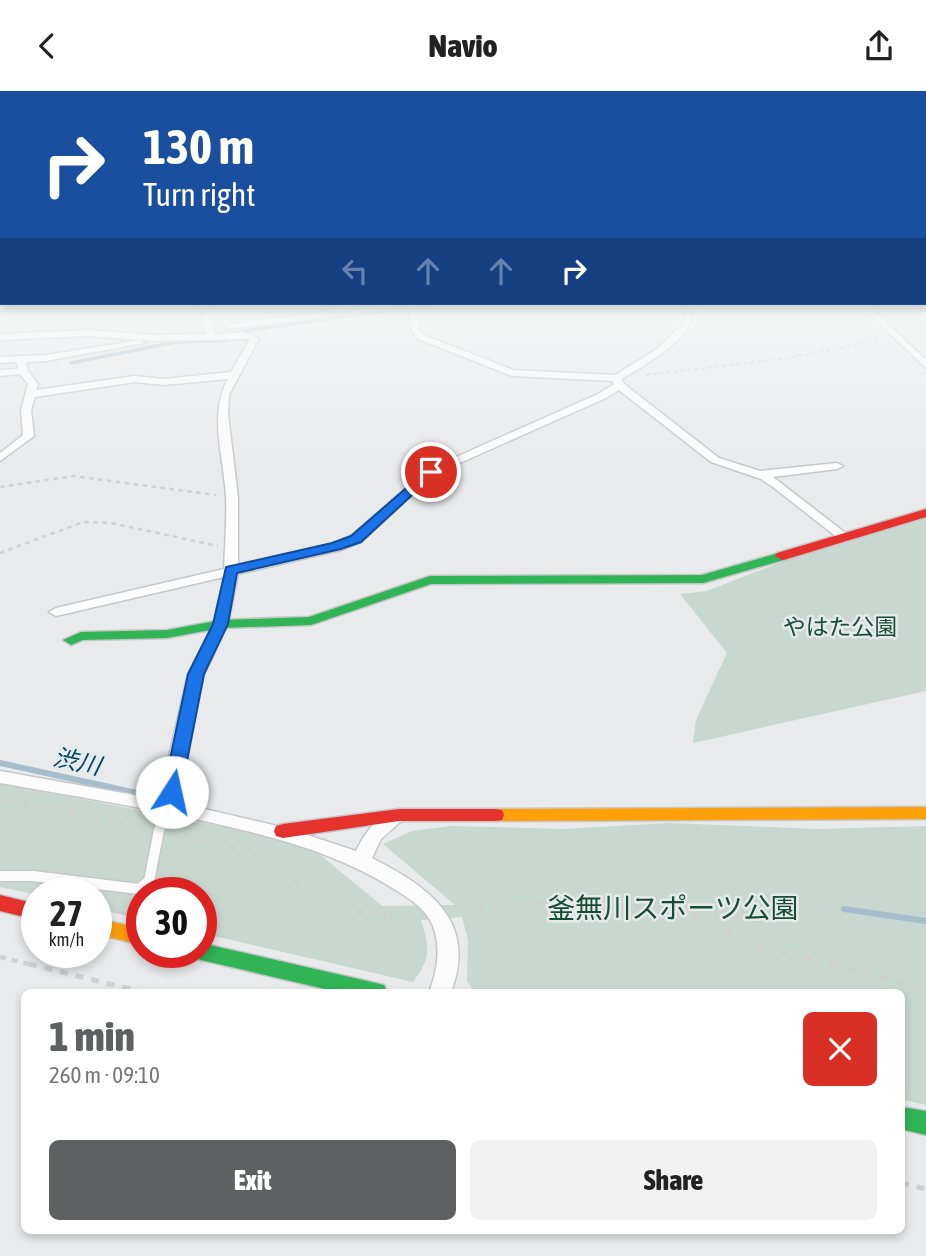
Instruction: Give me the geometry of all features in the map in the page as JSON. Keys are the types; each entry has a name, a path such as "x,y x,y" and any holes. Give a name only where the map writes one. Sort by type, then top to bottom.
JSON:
{"street":[{"path":"0,373 60,358"},
{"path":"170,806 173,778 196,674 221,624 231,570 232,497 223,414 224,395 244,358"},
{"path":"475,358 512,373 618,382 715,460 777,484 843,538"},
{"path":"56,612 336,547 356,539 431,472 602,396 650,358"},
{"path":"0,360 22,366 33,384 26,410 29,436 0,459"},
{"path":"32,394 135,379 164,382 235,375"},
{"path":"759,475 837,466"},
{"path":"71,640 81,636 167,634 221,624 311,621 430,580 703,579 926,513"},
{"path":"0,777 170,806 283,831 323,843 361,861 409,889 431,906 442,923 448,946 447,975 441,989"},
{"path":"283,831 399,815 926,813"},
{"path":"361,861 373,835 399,815"},
{"path":"0,903 21,908"},
{"path":"217,955 363,989"},
{"path":"905,1119 926,1123"}],"lane":[{"path":"0,876 33,876 139,889 149,881 159,830 170,806"}],"path":[{"path":"647,375 785,358"},
{"path":"0,487 73,476 232,497"},
{"path":"0,553 83,522 111,523 231,548"},
{"path":"0,799 189,836 260,858 326,902 366,916 388,915"},
{"path":"478,908 609,903 666,909 705,919 747,942 766,949 811,962 855,968 926,992"},
{"path":"0,957 130,989"},
{"path":"905,1183 926,1189"}],"green space":[{"name":"やはた公園","path":"926,516 926,691 693,743 696,720 727,653 680,594 707,591 843,538"},
{"name":"釜無川スポーツ公園","path":"0,783 306,843 382,906 455,905 383,844 412,831 451,826 564,829 669,823 819,829 926,826 926,1105 905,1100 905,989 472,989 467,981 468,940 462,917 421,920 427,953 413,982 217,937 217,877 126,877 126,916 112,912 112,877 21,877 21,892 0,887"}],"waterway":[{"path":"71,363 94,358"},
{"name":"渋川","path":"0,763 146,795"},
{"name":"渋川","path":"844,909 926,921"}],"traffic: fast":[{"path":"71,640 81,636 167,634 221,624 311,621 430,580 703,579 782,556"},
{"path":"217,955 363,989"},
{"path":"905,1119 926,1123"}],"traffic: slow":[{"path":"495,815 926,813"},
{"path":"112,930 126,933"}],"traffic: jam":[{"path":"782,556 926,513"},
{"path":"283,831 399,815 495,815"},
{"path":"0,903 21,908"}],"route":[{"path":"172,792 196,674 221,624 231,570 336,547 356,539 431,472"}]}
